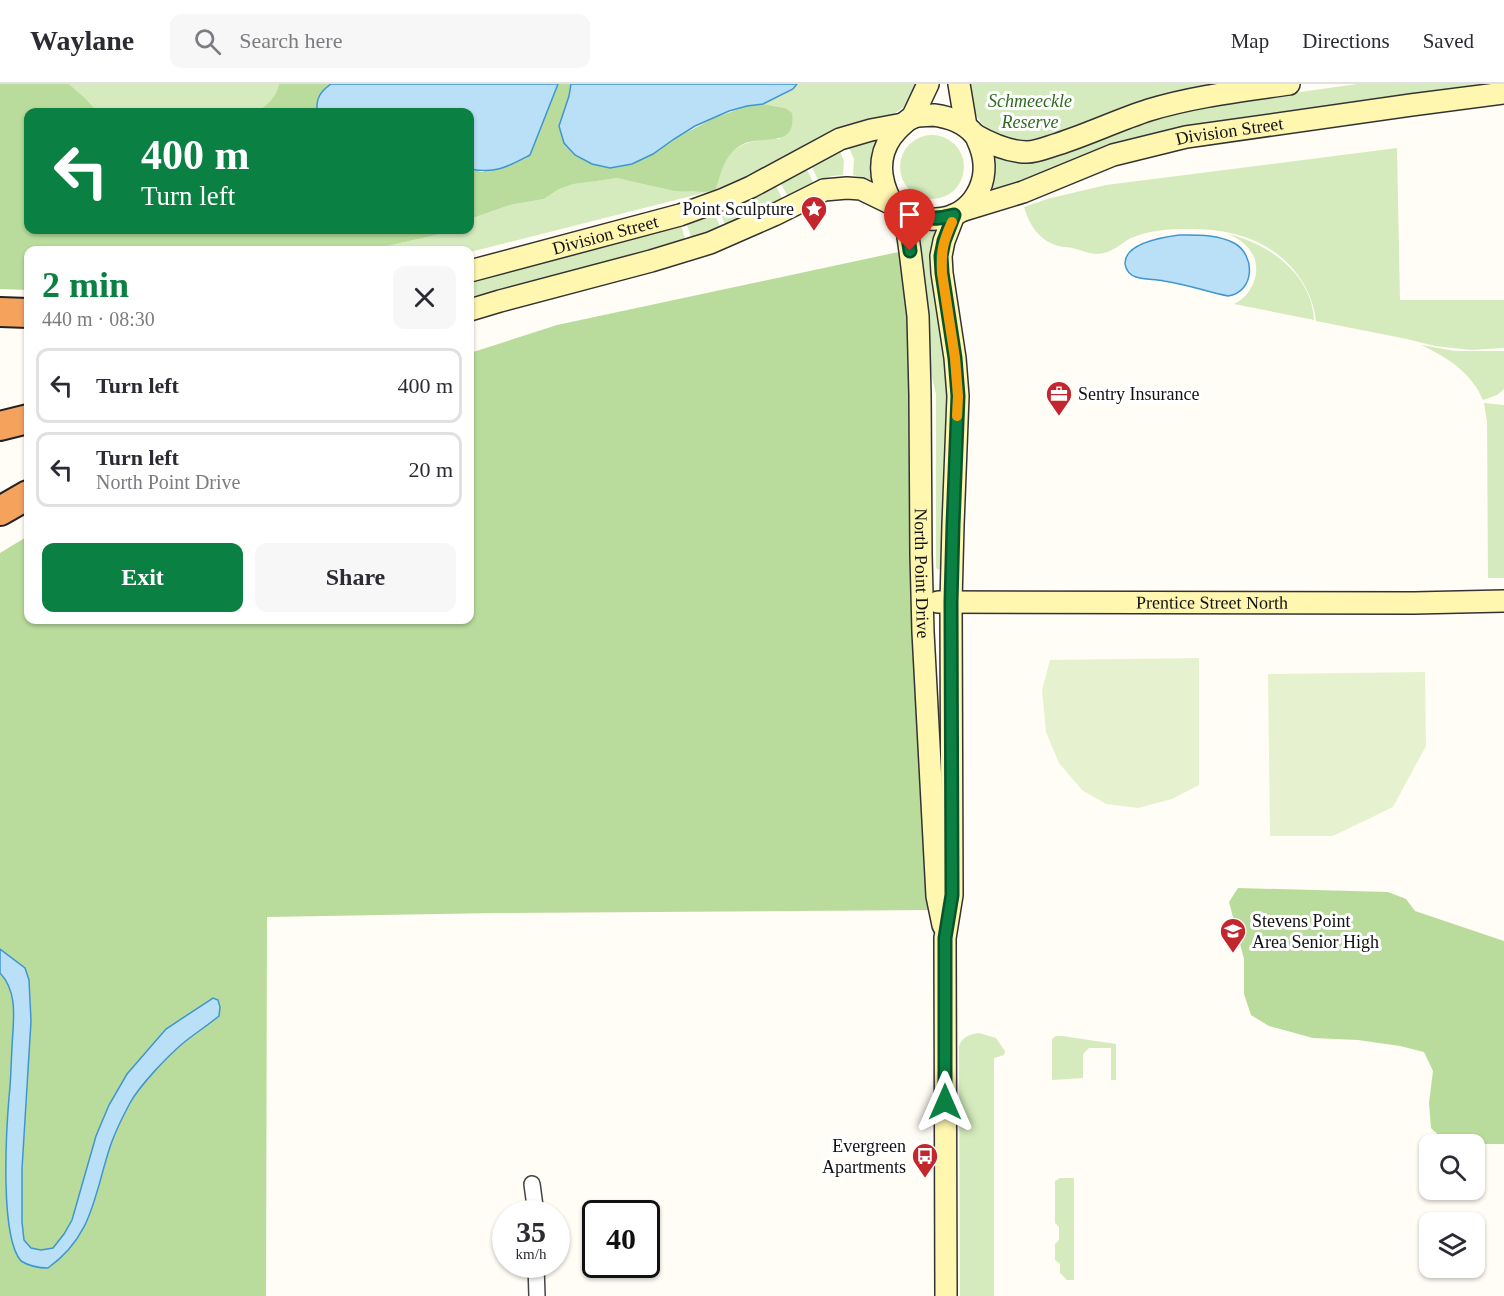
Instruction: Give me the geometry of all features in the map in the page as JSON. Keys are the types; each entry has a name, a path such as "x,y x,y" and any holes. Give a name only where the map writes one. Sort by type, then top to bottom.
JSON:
{"highway":[{"path":"0,312 24,313"},
{"path":"0,426 24,420"},
{"path":"0,511 24,497"}],"street":[{"path":"928,84 907,121 891,136 882,159 881,172 884,185 896,207 910,216 936,219 959,213 974,200 983,177 982,152 970,130 958,84"},
{"name":"Division Street","path":"970,130 991,144 1017,152 1029,152 1066,142 1123,119 1168,105 1208,96 1289,84"},
{"name":"Division Street","path":"959,213 1023,192 1113,155 1186,137 1504,93"},
{"path":"907,121 934,115 952,119 970,130"},
{"name":"Division Street","path":"474,270 701,208 751,187 840,139 907,121"},
{"name":"Division Street","path":"474,309 701,246 738,232 824,190 861,189 896,207"},
{"name":"North Point Drive","path":"896,207 907,230 918,316 922,603 937,896 945,938"},
{"name":"North Point Drive","path":"946,1296 945,938 952,895 951,602 958,396 941,256 944,241 959,213"},
{"name":"Prentice Street North","path":"922,603 1504,601"},
{"path":"532,1184 534,1200"},
{"path":"536,1278 537,1296"}],"green space":[{"path":"0,84 69,84 94,108 24,108 24,234 438,234 388,246 24,246 24,290 0,289"},
{"path":"69,84 279,84 271,100 261,108 94,108"},
{"path":"279,84 331,84 319,96 317,108 261,108 276,93"},
{"path":"558,84 571,84 559,126 674,139 714,118 747,106 763,104 785,108 792,113 789,133 783,137 747,143 733,151 721,171 716,189 711,191 675,191 617,178 574,184 559,189 544,199 510,205 474,218 474,170 482,172 530,155"},
{"path":"797,84 916,84 904,107 892,115 847,128 746,179 716,189 723,164 738,147 751,142 780,139 785,108 763,104 793,89"},
{"name":"Schmeeckle Reserve","path":"967,84 1248,84 1121,112 1036,140 1019,140 991,132 981,123 974,111"},
{"path":"1357,84 1504,84 1194,126 1140,137 1116,144 987,196 993,175 991,154 1008,160 1027,162 1147,120 1179,112"},
{"path":"880,135 872,158 874,181 853,175 854,159 848,145"},
{"path":"926,135 938,135 955,144 962,155 964,167 962,179 955,190 938,199 926,199 914,194 905,185 900,173 900,161 905,149 914,140"},
{"path":"1397,148 1400,300 1504,300 1504,348 1471,350 1435,346 1316,321 1307,290 1289,265 1278,254 1264,246 1234,234 1200,229 1161,230 1131,238 1108,252 1095,254 1048,242 1033,227 1024,207 1106,185"},
{"path":"839,149 844,161 843,175 818,180 811,165"},
{"path":"806,168 813,182 787,195 780,182"},
{"path":"617,178 692,192 711,191 474,251 474,246 388,246 438,234 474,234 474,218 510,205 544,199 559,189 574,184"},
{"path":"775,184 782,198 757,211 750,197"},
{"path":"745,199 752,214 726,227 719,210"},
{"path":"714,212 721,229 692,240 686,222"},
{"path":"681,224 686,243 474,296 474,278"},
{"path":"914,225 940,227 931,246 929,258 931,279 947,353 949,377 942,570 936,567 936,394 929,364"},
{"path":"1228,234 1273,253 1297,275 1311,304 1314,320 1234,304 1250,290 1256,269 1253,255 1248,248"},
{"path":"903,251 910,304 930,910 267,917 266,1296 0,1296 0,553 24,538 24,624 474,624 474,352 557,325"},
{"path":"1421,345 1455,351 1504,351 1504,389 1497,395 1483,400 1465,373"},
{"path":"1484,403 1504,405 1504,578 1488,578 1487,422"},
{"path":"1199,658 1199,785 1172,799 1138,808 1106,804 1082,790 1059,763 1046,732 1042,690 1050,660"},
{"path":"1425,672 1426,746 1393,807 1333,836 1270,836 1268,674"},
{"path":"1238,888 1388,892 1406,899 1415,911 1504,941 1504,1144 1485,1144 1485,1134 1438,1134 1431,1128 1429,1103 1433,1071 1424,1052 1358,1040 1313,1038 1269,1026 1251,1015 1244,994 1244,959 1229,902"},
{"path":"979,1033 996,1038 1005,1051 1004,1055 994,1058 994,1296 960,1296 959,1046 962,1040"},
{"path":"1056,1036 1116,1044 1116,1080 1111,1080 1111,1048 1089,1048 1083,1054 1083,1078 1052,1080 1052,1039"},
{"path":"1060,1178 1074,1178 1074,1280 1067,1280 1060,1273 1060,1264 1055,1260 1055,1244 1059,1240 1059,1227 1055,1223 1055,1181"}],"water":[{"path":"331,84 558,84 530,155 508,166 487,171 474,169 474,108 317,108 317,103 324,90"},
{"path":"571,84 797,84 793,89 763,104 729,111 695,126 653,154 632,164 610,168 592,164 575,155 564,143 559,126"},
{"path":"1179,235 1221,238 1234,243 1246,256 1249,264 1248,281 1243,288 1228,296 1172,282 1139,278 1127,270 1126,257 1138,246"},
{"path":"0,949 25,968 29,980 31,1021 22,1169 22,1222 24,1240 31,1248 41,1250 53,1248 72,1220 96,1136 109,1105 127,1074 166,1029 213,998 218,1000 220,1007 219,1016 176,1050 134,1096 113,1139 96,1197 84,1227 75,1242 48,1268 21,1261 14,1249 10,1230 6,1159 14,1008 10,989 0,973"}],"slow traffic":[{"path":"952,222 941,256 957,376 957,416"}],"place":[{"name":"Point Sculpture","path":"814,232"},
{"name":"Sentry Insurance","path":"1059,417"},
{"name":"Stevens Point Area Senior High","path":"1233,954"},
{"name":"Evergreen Apartments","path":"925,1179"}],"route":[{"path":"910,251 901,211 910,216 922,218 936,219 954,215 941,256 958,396 951,602 952,895 945,938 945,1102"}]}
